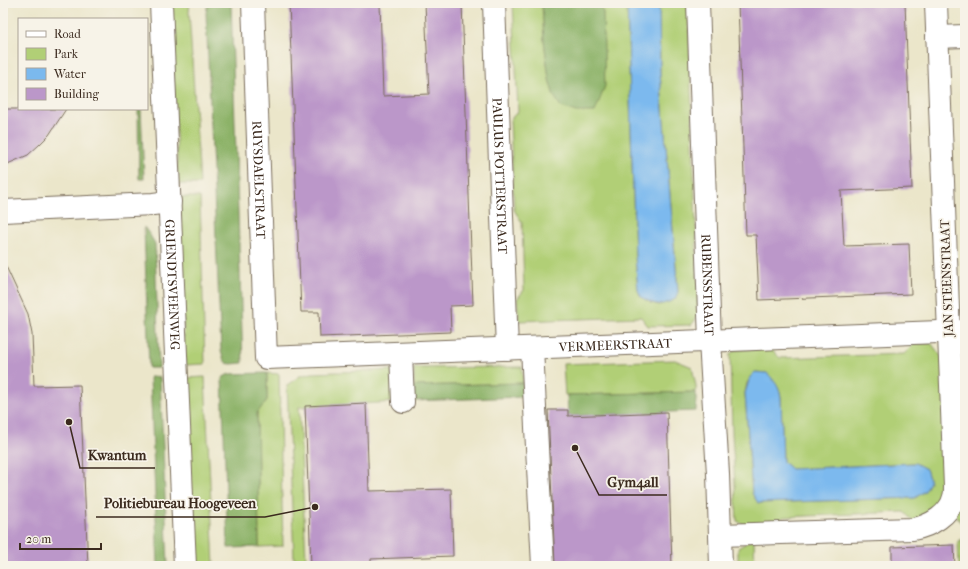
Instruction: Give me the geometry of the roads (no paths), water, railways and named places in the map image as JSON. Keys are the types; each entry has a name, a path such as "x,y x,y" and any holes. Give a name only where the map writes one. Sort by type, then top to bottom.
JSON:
{"street":[{"name":"GRIENDTSVEENWEG","path":"161,3 185,566"},
{"name":"RUYSDAELSTRAAT","path":"253,3 266,358"},
{"name":"PAULUS POTTERSTRAAT","path":"494,3 507,349"},
{"name":"RUBENSSTRAAT","path":"698,3 710,341 721,566"},
{"name":"JAN STEENSTRAAT","path":"720,535 913,530 924,527 942,516 950,506 954,497 957,332 936,3"},
{"path":"937,37 965,36"},
{"path":"3,211 170,202"},
{"name":"VERMEERSTRAAT","path":"266,358 957,332"},
{"path":"532,348 543,566"},
{"path":"401,353 403,402"}],"water":[{"path":"627,3 659,3 660,73 678,292 675,299 662,304 650,302 641,297 638,290 635,256"},
{"path":"755,372 767,373 778,386 781,397 783,462 791,469 915,463 926,469 930,482 925,491 915,498 758,503 752,493 745,393 750,377"}],"place":[{"name":"Kwantum","path":"69,422"},
{"name":"Gym4all","path":"575,448"},
{"name":"Politiebureau Hoogeveen","path":"315,507"}]}
